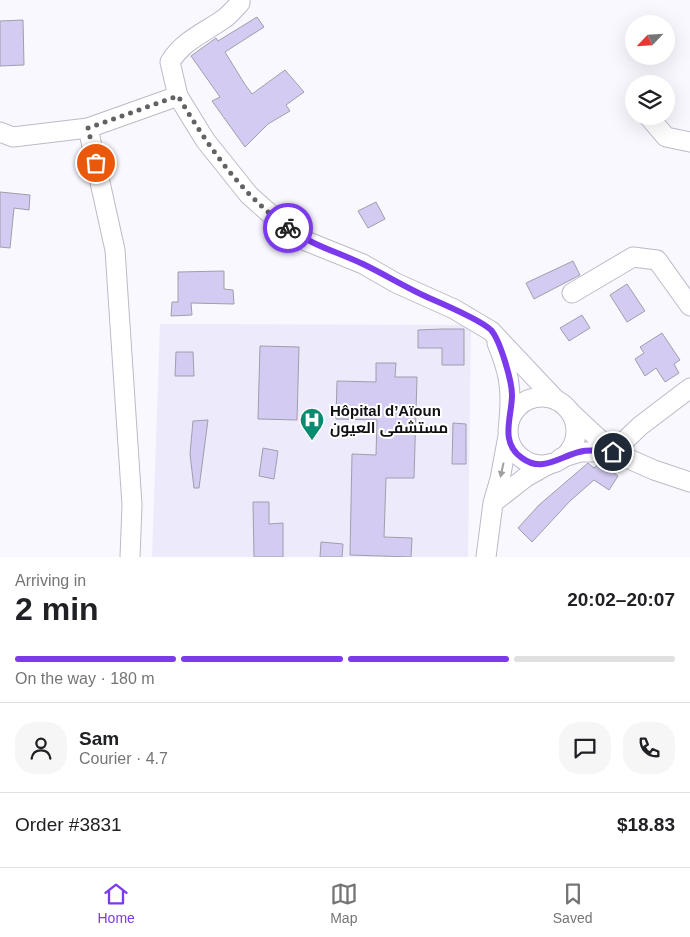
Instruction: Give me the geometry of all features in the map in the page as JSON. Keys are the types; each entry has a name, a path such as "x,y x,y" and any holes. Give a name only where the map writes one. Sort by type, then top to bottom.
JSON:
{"street":[{"path":"240,0 224,19 199,33 178,49 170,62 178,96 205,140 228,172 249,196 306,241 363,264 396,283 454,309 491,330 561,404 613,452 654,470 690,482"},
{"path":"0,132 13,137 88,128 178,96"},
{"path":"656,125 666,137 690,142"},
{"path":"88,128 115,250 132,505 130,557"},
{"path":"572,293 633,257 657,260 683,282 690,306"},
{"path":"486,557 493,503 500,479 512,395 509,374 491,330"},
{"path":"493,503 526,477 555,461 569,451 575,437 574,422 561,404 542,397 527,400 516,409 508,429 513,449 523,459 531,463 555,461 580,452 613,452 640,426 690,388"}],"shaded area":[{"name":"Hôpital d’Aïoun مستشفى العيون","path":"160,324 471,325 468,557 152,557"}],"building":[{"path":"257,17 264,27 225,52 244,83 252,94 285,70 304,92 286,105 290,111 268,124 245,147 212,101 220,97 191,56 216,38 218,41"},
{"path":"23,20 24,65 0,66 0,21"},
{"path":"0,192 30,195 29,210 14,208 10,248 0,247"},
{"path":"376,202 385,219 368,228 358,211"},
{"path":"573,261 580,275 534,299 526,283"},
{"path":"224,271 224,289 233,290 234,304 191,303 192,315 171,316 172,302 178,302 178,272"},
{"path":"627,284 645,311 627,322 610,295"},
{"path":"582,315 590,328 569,341 560,328"},
{"path":"464,329 464,365 442,365 442,348 418,348 418,330"},
{"path":"662,333 680,360 674,364 679,373 665,382 656,368 645,376 635,359 644,353 640,347"},
{"path":"260,346 299,347 297,420 258,419"},
{"path":"176,352 193,352 194,376 175,376"},
{"path":"376,363 396,363 395,377 417,377 414,478 386,478 384,537 412,538 411,557 350,555 352,454 376,455 377,420 336,419 337,381 376,382"},
{"path":"208,420 199,488 194,488 190,454 193,421"},
{"path":"453,423 466,424 466,464 452,464"},
{"path":"263,448 278,451 274,479 259,476"},
{"path":"588,463 594,468 600,463 618,476 609,490 594,480 570,501 532,542 518,528 539,505"},
{"path":"253,502 269,502 269,524 283,523 283,557 254,557"},
{"path":"321,542 343,544 342,557 320,557"}],"way so far":[{"path":"96,163 88,128 178,96 205,140 228,172 249,196 288,228"}],"place":[{"name":"Hôpital d’Aïoun مستشفى العيون","path":"312,441"}],"route":[{"path":"288,228 306,241 363,264 396,283 454,309 491,330 509,374 512,395 508,436 513,449 523,459 531,463 544,465 580,452 595,450 613,452"}]}
